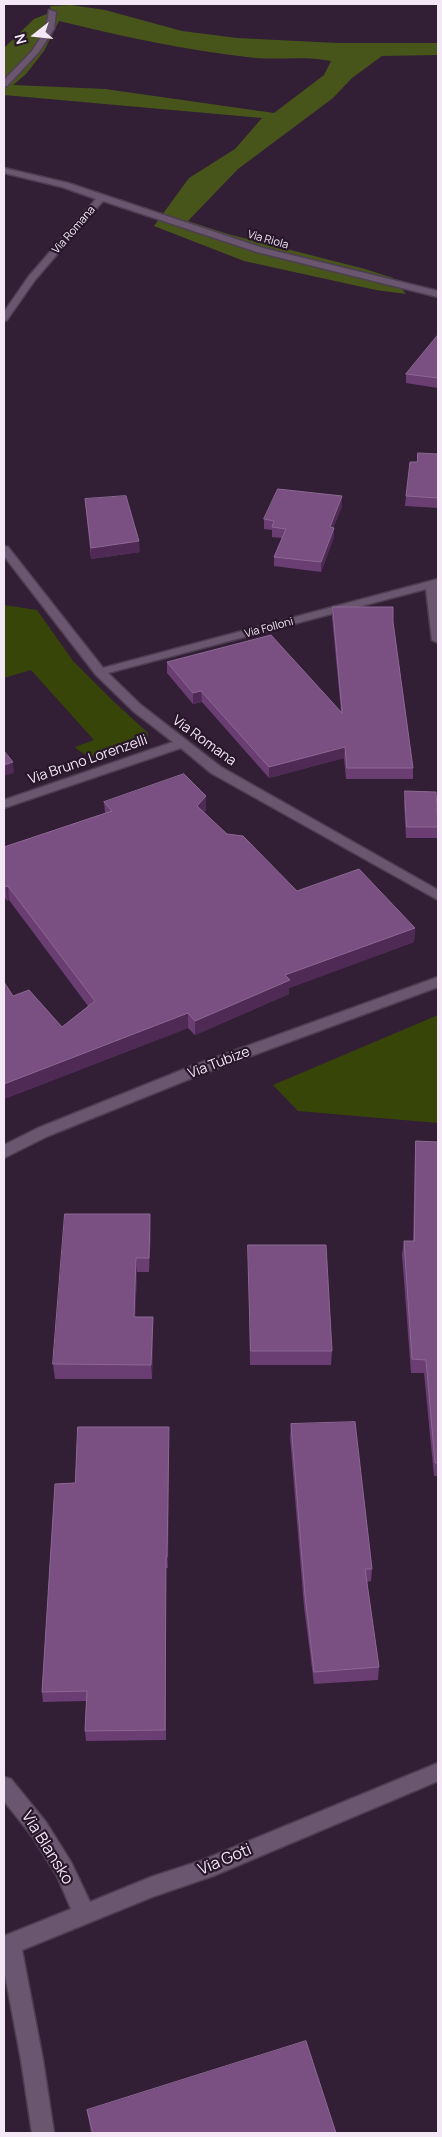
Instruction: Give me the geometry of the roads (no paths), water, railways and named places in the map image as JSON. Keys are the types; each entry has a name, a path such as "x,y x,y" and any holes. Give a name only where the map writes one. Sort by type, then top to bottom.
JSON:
{"street":[{"path":"4,84 36,52 50,29 52,12"},
{"name":"Via Romana","path":"4,171 65,185 101,198 32,278 4,318"},
{"name":"Via Riola","path":"101,198 260,250 436,292"},
{"name":"Via Romana","path":"4,549 100,672 137,708 181,744 233,780 438,896"},
{"path":"434,583 438,640"},
{"name":"Via Folloni","path":"100,672 434,583"},
{"name":"Via Bruno Lorenzelli","path":"4,804 181,744"},
{"name":"Via Tubize","path":"4,1152 42,1132 197,1070 438,982"},
{"name":"Via Goti","path":"43,2133 32,2060 7,1946 151,1887 206,1869 438,1772"},
{"name":"Via Blansko","path":"4,1786 39,1829 64,1869 85,1915"}]}
